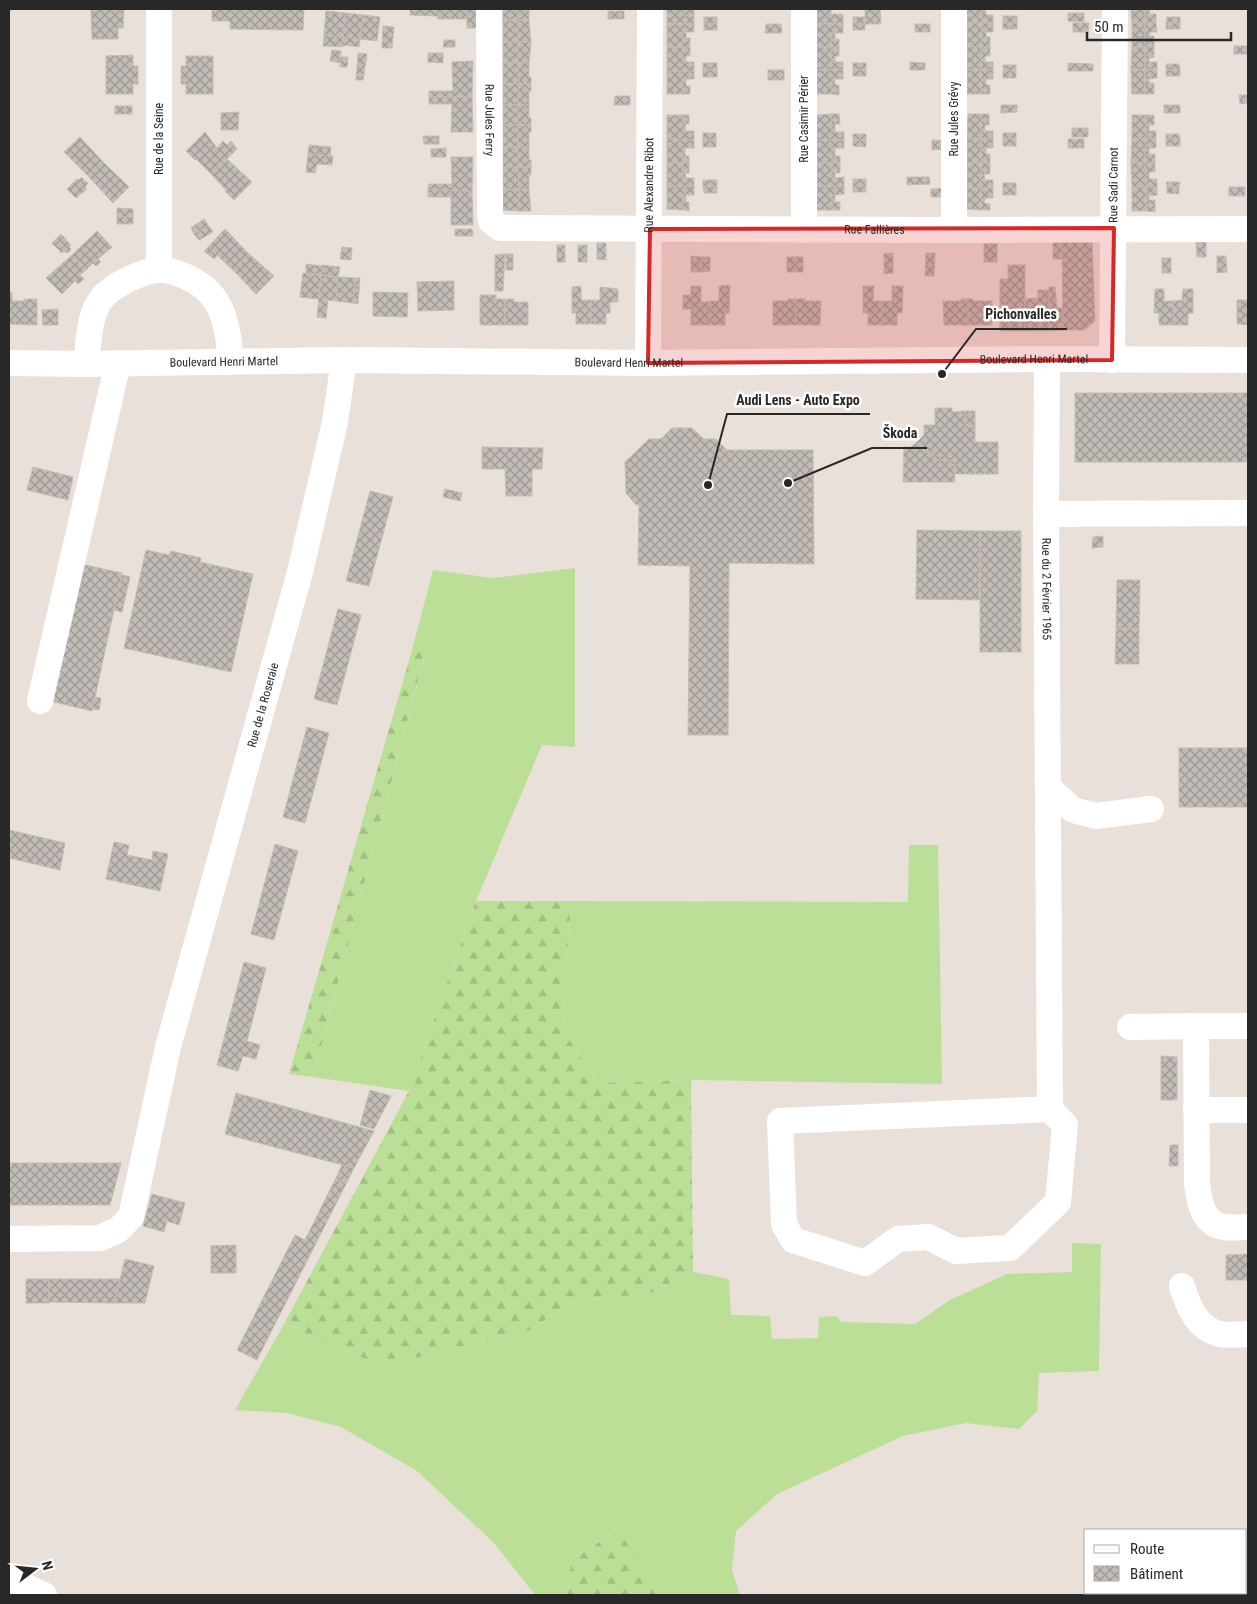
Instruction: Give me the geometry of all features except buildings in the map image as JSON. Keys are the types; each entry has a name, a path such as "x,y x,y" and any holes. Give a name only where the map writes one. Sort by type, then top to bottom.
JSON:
{"street":[{"name":"Rue de la Seine","path":"159,9 159,270"},
{"name":"Rue Jules Ferry","path":"489,9 490,214 491,221 500,228"},
{"name":"Rue Alexandre Ribot","path":"648,363 650,9"},
{"name":"Rue Casimir Périer","path":"804,9 804,230"},
{"name":"Rue Jules Grévy","path":"954,9 954,230"},
{"name":"Rue Sadi Carnot","path":"1112,360 1115,9"},
{"name":"Rue Fallières","path":"500,228 804,230 1248,228"},
{"path":"86,364 92,317 102,298 119,283 159,270 177,272 210,294 224,321 230,340 230,362"},
{"name":"Boulevard Henri Martel","path":"9,363 86,364 344,360 648,363 1047,359 1248,360"},
{"name":"Rue du 2 Février 1965","path":"1047,359 1046,514 1050,1109"},
{"name":"Rue de la Roseraie","path":"9,1239 100,1238 118,1230 131,1217 168,1047 300,572 335,422 344,360"},
{"path":"40,701 118,363"},
{"path":"1046,514 1248,513"},
{"path":"1048,788 1073,810 1096,816 1152,809"},
{"path":"1130,1026 1248,1026"},
{"path":"1196,1026 1196,1182 1199,1204 1209,1220 1222,1226 1248,1227"},
{"path":"1050,1109 1065,1125 1058,1202 1010,1248 956,1251 928,1237 898,1239 865,1263 793,1240 784,1224 780,1121 1050,1109"},
{"path":"1196,1110 1248,1110"},
{"path":"1182,1286 1194,1316 1204,1328 1220,1334 1248,1334"},
{"path":"9,1579 44,1595"}],"highlighted area":[{"path":"1114,228 1112,360 648,363 650,229"}],"green space":[{"path":"575,568 575,747 542,745 476,901 409,1091 313,1077 425,655 412,650 433,570 493,578"},
{"path":"412,650 425,654 313,1077 289,1074"},
{"path":"909,845 938,845 942,1084 691,1080 598,1083 563,1030 571,901 908,902"},
{"path":"476,901 571,901 563,1030 598,1083 691,1080 693,1272 649,1294 574,1300 531,1330 382,1366 284,1324 409,1091"},
{"path":"1072,1243 1101,1244 1099,1371 1039,1373 1037,1411 1019,1429 966,1423 903,1436 777,1494 736,1531 732,1570 740,1595 657,1595 618,1530 571,1560 568,1595 535,1595 494,1543 417,1471 341,1427 287,1413 235,1410 284,1324 382,1366 531,1330 574,1300 649,1294 693,1272 729,1279 731,1315 770,1316 772,1339 818,1338 819,1317 837,1316 841,1322 915,1324 950,1300 1007,1274 1072,1272"},
{"path":"619,1530 657,1595 568,1595 571,1560"}],"place":[{"name":"Pichonvalles","path":"942,374"},
{"name":"Škoda","path":"788,483"},
{"name":"Audi Lens - Auto Expo","path":"708,485"}]}
